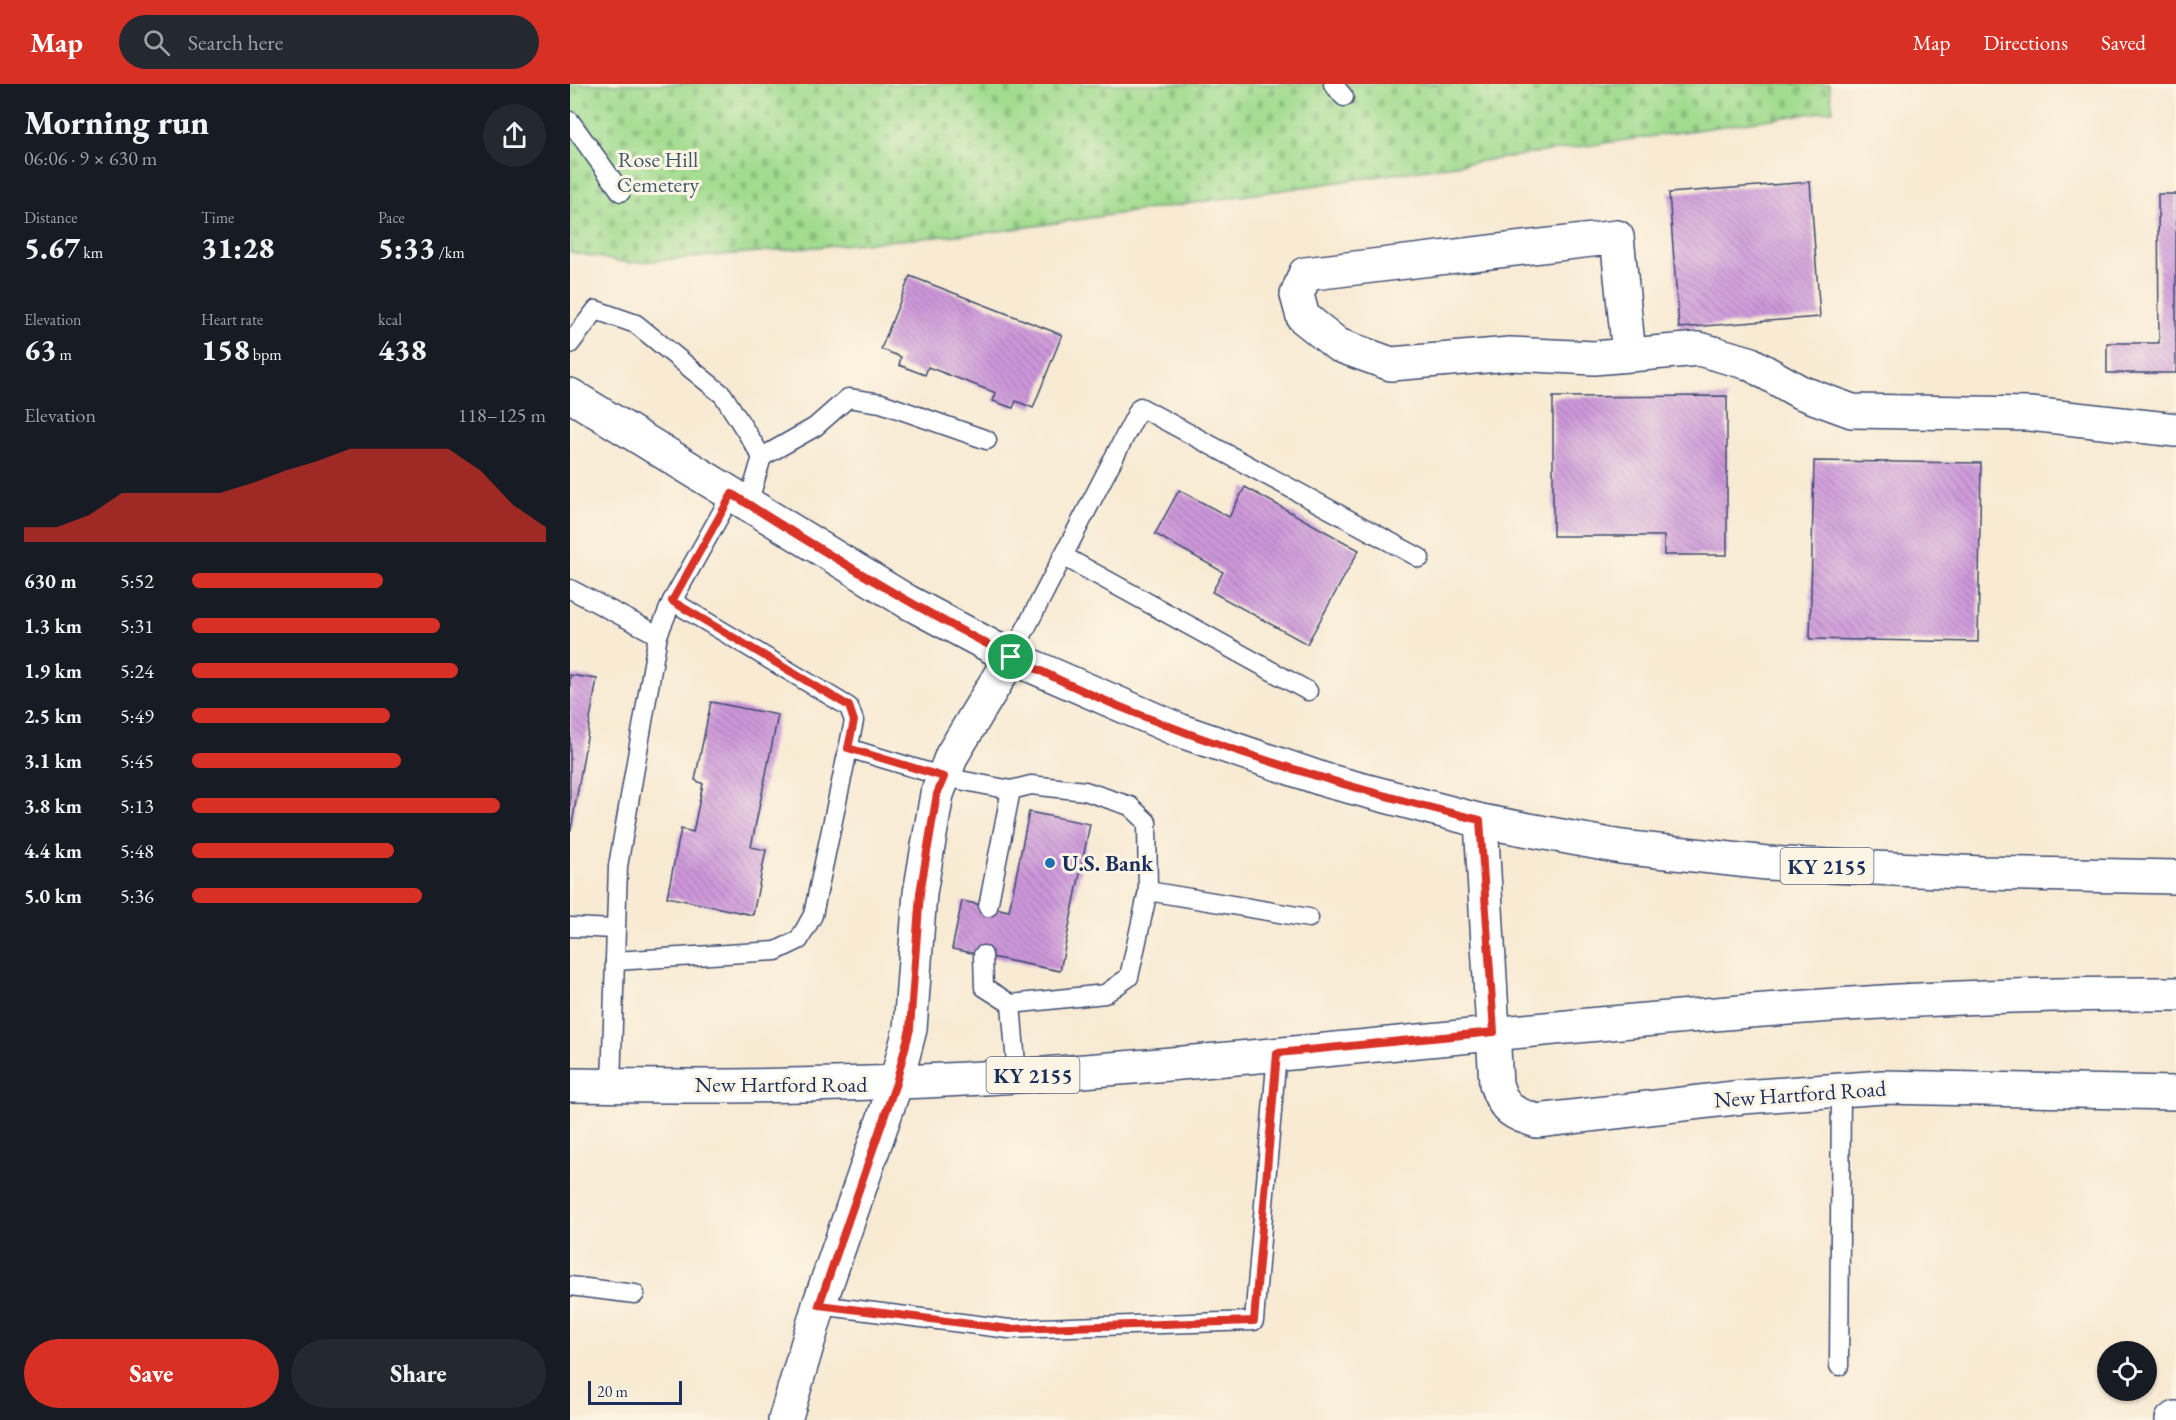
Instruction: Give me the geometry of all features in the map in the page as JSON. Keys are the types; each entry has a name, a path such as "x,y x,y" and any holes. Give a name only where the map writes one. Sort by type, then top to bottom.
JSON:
{"main road":[{"path":"1629,355 1617,237 1305,274 1297,295 1303,317 1338,345 1391,364 1510,354 1594,358 1629,355 1699,349 1749,363 1800,392 1852,411 2030,414 2176,430"},
{"name":"KY 2155","path":"570,395 908,602 1011,657 1111,703 1252,758 1377,795 1480,820 1621,847 1767,863 1982,873 2176,877"},
{"path":"785,1420 819,1305 896,1083 910,1029 920,893 937,794 952,755 1011,657"},
{"path":"1480,820 1494,1032"},
{"name":"New Hartford Road","path":"570,1085 896,1083 1017,1076 1494,1032 1967,997 2176,994"},
{"name":"New Hartford Road","path":"1494,1032 1496,1084 1501,1100 1513,1113 1537,1120 1743,1097 1883,1087 2176,1093"}],"lane":[{"path":"570,121 621,192"},
{"path":"570,344 596,310 636,324 723,395 762,457"},
{"path":"611,1085 618,866 658,634 672,601 740,499 762,457 815,427 848,398 881,403 987,440"},
{"path":"1011,657 1140,407 1420,558"},
{"path":"1063,556 1308,690"},
{"path":"570,589 658,634"},
{"path":"615,961 777,951 799,940 813,915 854,721 849,706 672,601"},
{"path":"848,748 944,777 1011,790 1031,785 1085,791 1130,806 1147,822 1148,891 1129,977 1105,994 1011,1004 984,987 983,955"},
{"path":"988,907 1011,790"},
{"path":"1148,891 1309,918"},
{"path":"570,927 616,929"},
{"path":"1011,1004 1017,1076"},
{"path":"819,1305 1010,1329 1254,1321 1277,1053"},
{"path":"1839,1366 1841,1090"},
{"path":"570,1286 635,1294"}],"green space":[{"name":"Rose Hill Cemetery","path":"570,84 1829,84 1833,110 993,232 628,263 570,252"}],"building":[{"path":"1810,182 1820,317 1679,328 1669,193"},
{"path":"2158,194 2176,194 2176,373 2107,373 2107,343 2159,343"},
{"path":"910,276 1062,335 1033,408 1016,401 1013,408 993,401 996,393 928,367 925,375 899,365 901,357 881,349"},
{"path":"1727,396 1727,555 1664,555 1664,536 1553,536 1553,397"},
{"path":"1814,461 1981,463 1978,642 1810,639"},
{"path":"1245,487 1359,550 1307,644 1212,592 1223,572 1155,534 1179,490 1229,517"},
{"path":"570,675 597,679 571,830 570,830"},
{"path":"711,702 778,715 751,847 766,850 753,915 667,897 681,829 693,832 703,784 695,780"},
{"name":"U.S. Bank","path":"1029,812 1090,824 1060,971 952,949 962,901 1009,911"}],"place":[{"name":"U.S. Bank","path":"1050,863"}],"route":[{"path":"732,494 908,602 1011,657 1111,703 1252,758 1398,801 1480,820 1494,1032 1277,1053 1254,1321 1010,1329 819,1305 896,1083 910,1029 920,893 937,794 944,777 848,748 854,721 849,706 672,601 732,494"}]}
